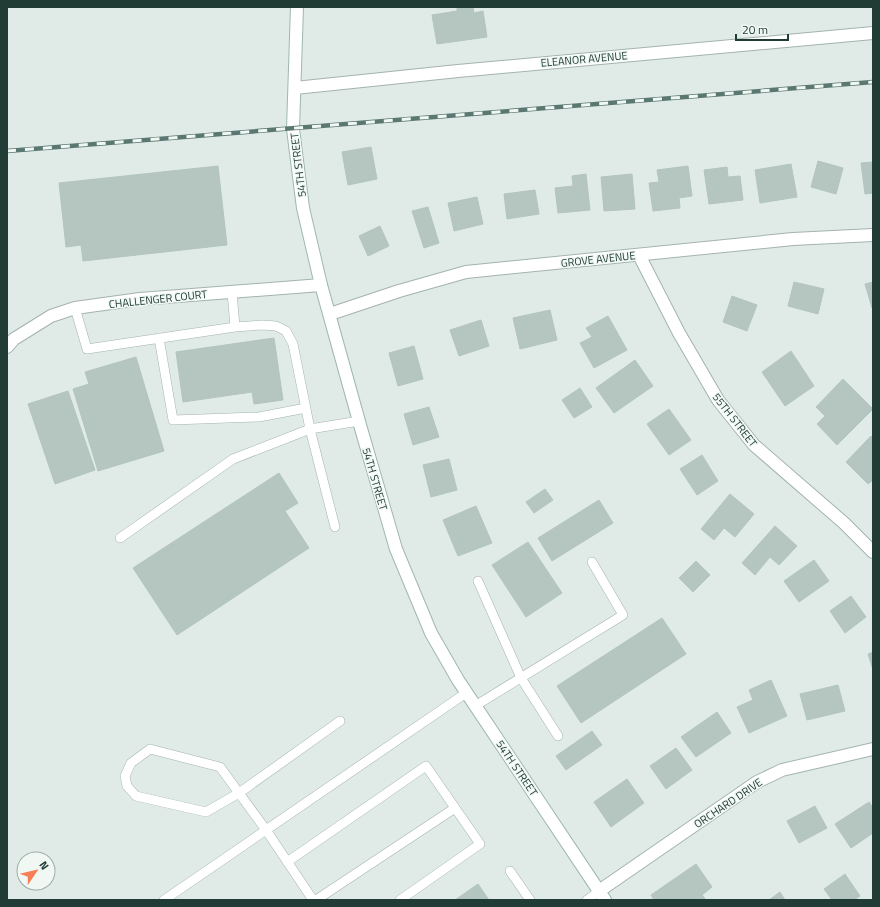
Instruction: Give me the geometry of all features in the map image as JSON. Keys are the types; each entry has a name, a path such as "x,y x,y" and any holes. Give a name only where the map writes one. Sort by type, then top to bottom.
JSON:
{"street":[{"name":"54TH STREET","path":"297,7 293,129 303,208 321,285 358,421 396,549 431,633 466,693 602,896"},
{"name":"ELEANOR AVENUE","path":"295,88 458,70 873,33"},
{"name":"GROVE AVENUE","path":"330,314 399,291 466,272 793,239 873,235"},
{"name":"55TH STREET","path":"638,255 679,333 718,400 749,440 844,523 873,552"},
{"name":"CHALLENGER COURT","path":"7,347 14,339 51,316 75,308 140,299 321,285"},
{"name":"ORCHARD DRIVE","path":"602,896 757,782 782,770 873,749"}],"lane":[{"path":"232,292 235,327"},
{"path":"75,308 87,349 235,327 262,325 276,326 286,331 293,344 310,430 335,527"},
{"path":"159,338 173,420 259,417 306,408"},
{"path":"120,538 233,459 310,430 358,421"},
{"path":"475,706 623,615 592,562"},
{"path":"478,581 521,678 558,736"},
{"path":"164,900 466,693"},
{"path":"340,721 239,793 206,812 136,796 127,786 125,776 131,763 150,749 220,767 239,793 266,830 314,900 455,808"},
{"path":"287,862 426,766 480,844 400,900"},
{"path":"510,871 530,900"},
{"path":"587,900 602,896"}],"building":[{"path":"457,7 473,7 474,13 483,11 487,37 437,44 432,15 457,11"},
{"path":"371,147 377,179 348,185 342,152"},
{"path":"818,161 843,168 836,194 811,187"},
{"path":"873,162 873,193 865,194 861,163"},
{"path":"791,164 797,197 760,203 755,170"},
{"path":"218,166 227,245 83,261 81,245 66,247 59,183"},
{"path":"688,166 692,196 679,198 680,208 653,211 649,183 659,182 657,170"},
{"path":"727,167 728,177 740,176 743,200 709,204 704,170"},
{"path":"586,174 590,210 558,213 555,188 573,186 572,176"},
{"path":"632,174 635,209 604,211 601,177"},
{"path":"535,190 539,214 507,219 504,194"},
{"path":"477,197 483,224 454,231 448,203"},
{"path":"428,207 439,243 424,248 412,211"},
{"path":"380,226 389,246 368,256 359,236"},
{"path":"794,282 824,289 818,314 788,306"},
{"path":"873,282 873,308 872,308 865,284"},
{"path":"732,296 757,305 747,331 723,322"},
{"path":"550,310 557,340 520,349 513,318"},
{"path":"608,316 627,350 594,368 580,343 592,337 586,328"},
{"path":"481,320 489,346 459,356 450,330"},
{"path":"274,338 283,400 254,404 252,392 183,402 176,352"},
{"path":"414,346 423,379 398,386 389,353"},
{"path":"791,351 814,386 785,406 762,372"},
{"path":"136,357 164,451 98,471 73,389 89,384 85,372"},
{"path":"635,360 653,386 614,413 596,388"},
{"path":"843,379 873,409 837,445 817,424 825,416 816,407"},
{"path":"580,388 592,407 574,418 562,400"},
{"path":"68,391 95,470 55,484 28,404"},
{"path":"429,407 439,437 413,445 404,414"},
{"path":"669,409 691,440 669,455 647,424"},
{"path":"871,436 873,438 873,480 868,484 846,462"},
{"path":"702,455 718,481 697,495 680,469"},
{"path":"449,459 457,490 431,497 423,465"},
{"path":"279,473 298,503 285,511 309,548 177,635 133,568"},
{"path":"545,489 553,500 534,513 526,502"},
{"path":"730,494 754,514 735,537 724,528 714,540 701,529"},
{"path":"599,500 613,523 552,561 538,538"},
{"path":"476,506 492,543 458,556 443,520"},
{"path":"775,526 797,546 779,565 770,557 755,575 742,563"},
{"path":"528,542 562,593 526,617 492,565"},
{"path":"814,560 829,581 799,602 784,581"},
{"path":"696,561 710,575 693,592 679,578"},
{"path":"851,596 866,617 845,633 830,611"},
{"path":"662,618 686,654 581,723 557,686"},
{"path":"873,652 873,670 868,654"},
{"path":"771,680 787,716 749,733 737,707 753,700 749,690"},
{"path":"838,685 845,711 807,720 800,694"},
{"path":"717,712 731,733 696,757 681,737"},
{"path":"592,731 602,745 566,770 556,756"},
{"path":"676,748 692,770 666,789 650,766"},
{"path":"627,779 644,803 611,827 594,802"},
{"path":"869,802 873,808 873,833 851,848 835,824"},
{"path":"815,806 827,828 799,843 787,821"},
{"path":"696,864 712,887 702,895 706,900 654,900 651,895"},
{"path":"845,874 860,896 854,900 832,900 824,889"},
{"path":"478,884 489,900 455,900"},
{"path":"780,892 785,900 769,900"}],"railway":[{"path":"7,151 873,82"}]}
